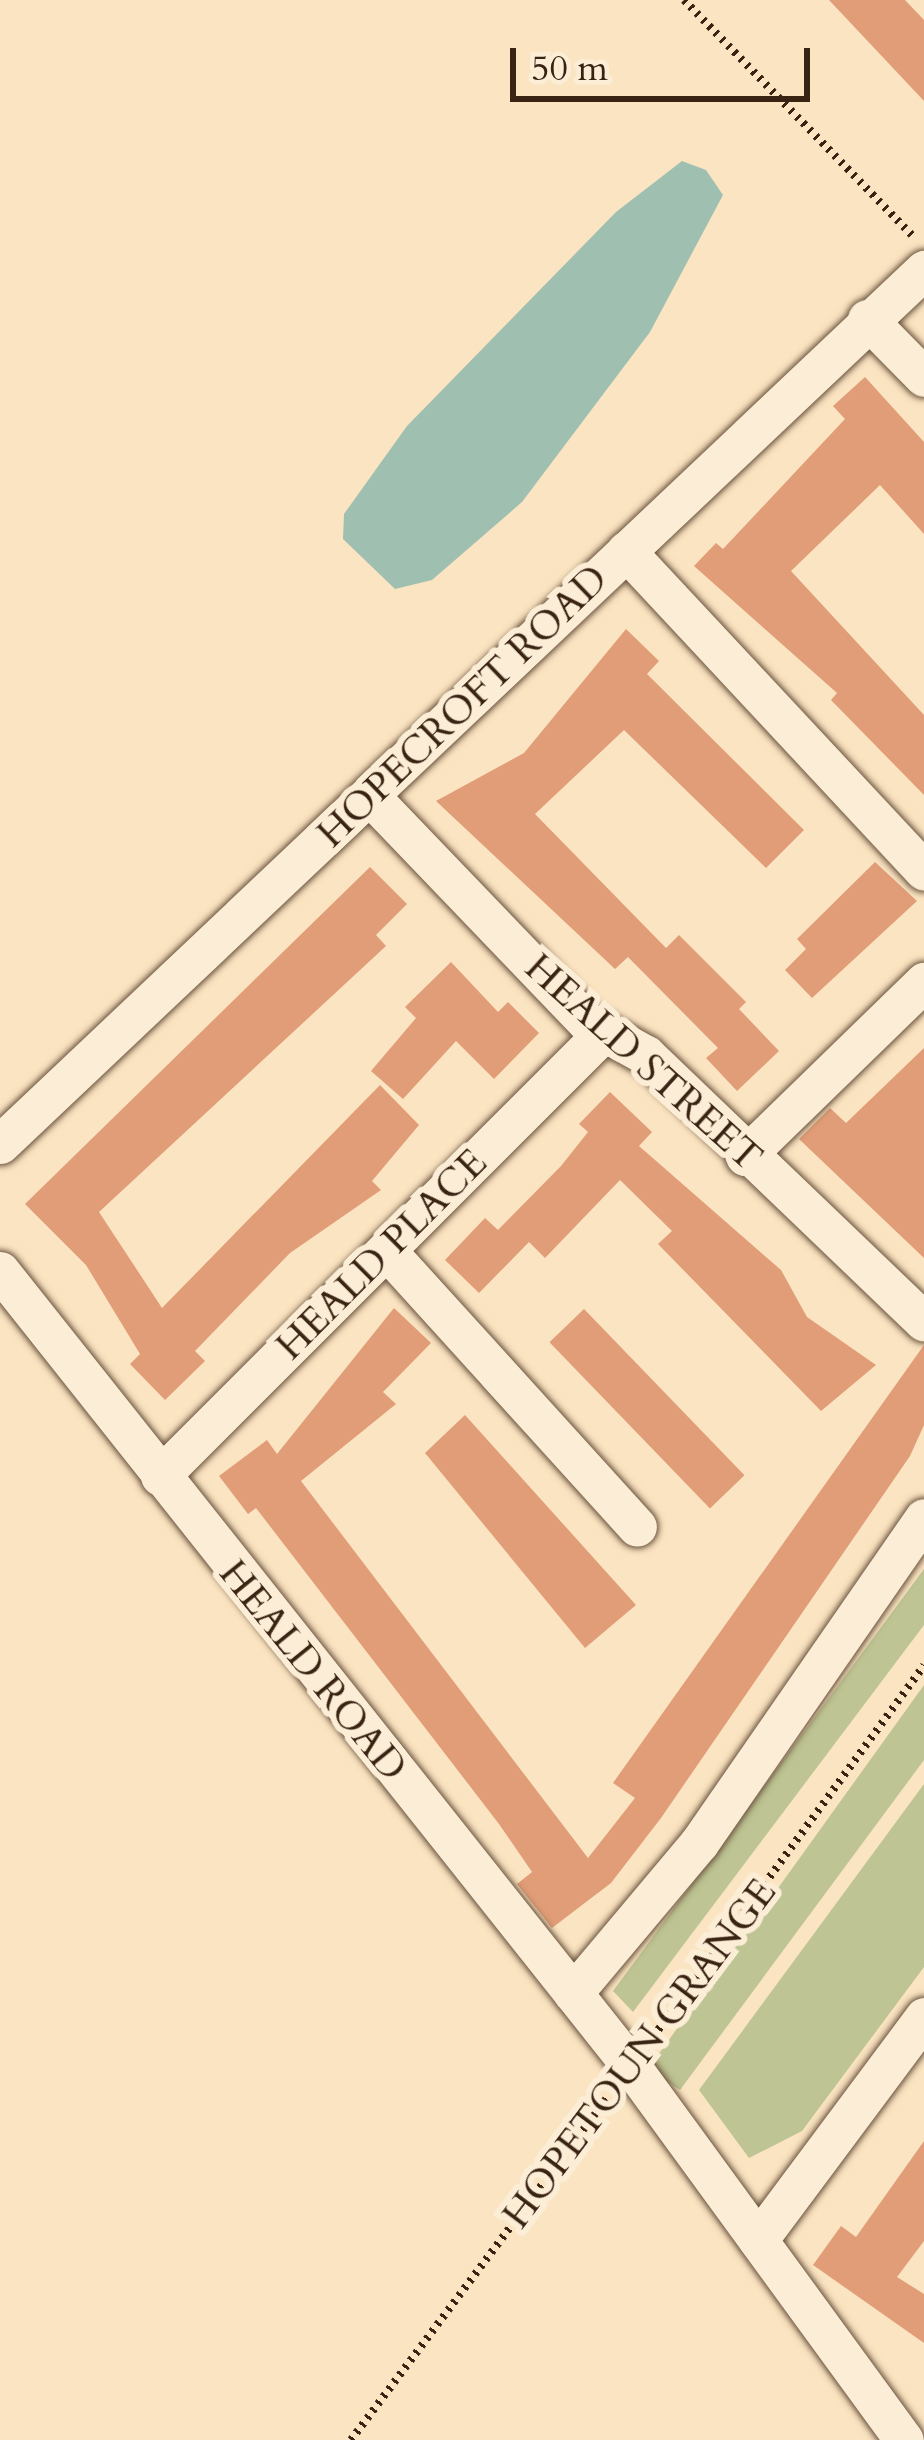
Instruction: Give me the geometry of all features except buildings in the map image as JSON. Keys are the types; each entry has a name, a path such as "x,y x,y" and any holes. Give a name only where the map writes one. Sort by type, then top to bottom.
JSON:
{"street":[{"name":"HOPECROFT ROAD","path":"0,1144 867,319 921,256"},
{"path":"867,319 924,377"},
{"path":"626,550 924,871"},
{"name":"HEALD STREET","path":"370,796 604,1032 646,1055 745,1156 924,1322"},
{"path":"745,1156 924,982"},
{"name":"HEALD PLACE","path":"160,1476 604,1032"},
{"path":"387,1251 572,1432 637,1527"},
{"name":"HEALD ROAD","path":"0,1271 631,2066 904,2440"},
{"name":"HOPETOUN GRANGE","path":"573,1993 700,1843 924,1518"},
{"path":"758,2240 924,2017"}],"path":[{"path":"684,0 921,256"},
{"name":"HOPETOUN GRANGE","path":"351,2440 924,1665"}],"green space":[{"path":"924,1569 924,1625 633,2012 613,1991"},
{"path":"924,1685 924,1760 680,2090 648,2069"},
{"path":"924,1784 924,1967 802,2131 749,2158 699,2090"}],"shaded area":[{"path":"682,161 706,170 723,195 650,332 522,502 432,580 395,589 343,539 344,514 407,426 616,212"}]}
